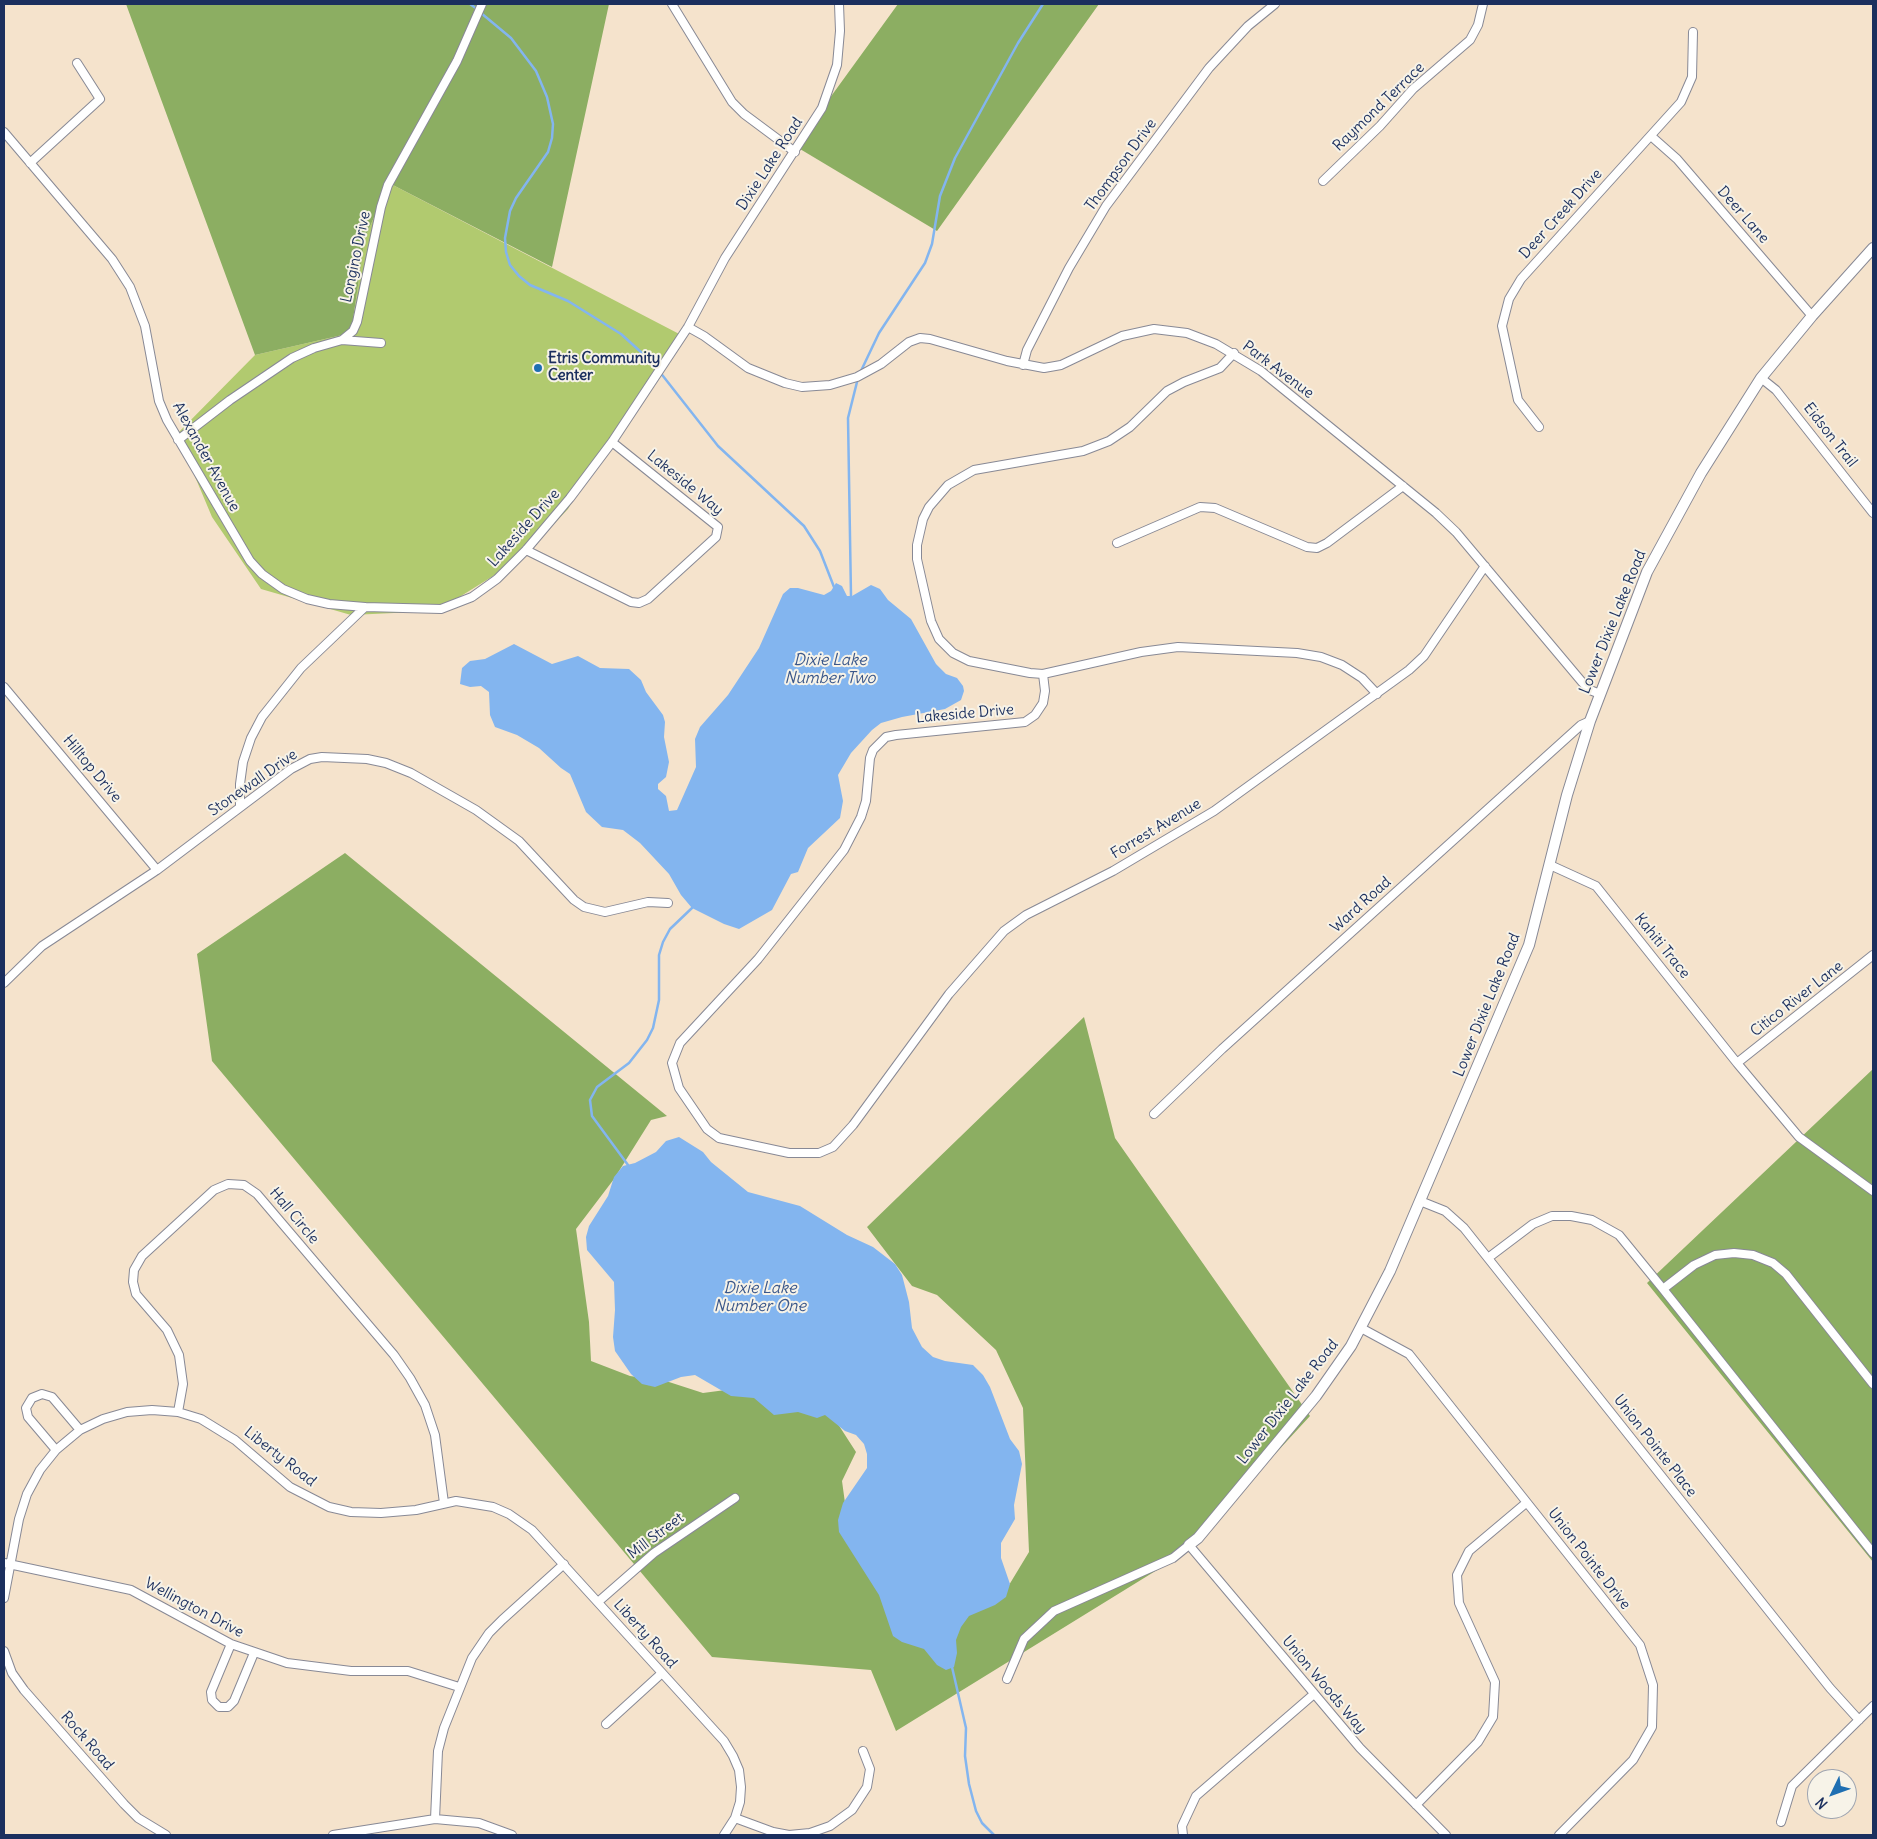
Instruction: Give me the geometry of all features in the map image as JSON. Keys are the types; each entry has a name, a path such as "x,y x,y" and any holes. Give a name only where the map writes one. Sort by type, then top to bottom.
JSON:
{"street":[{"name":"Longino Drive","path":"342,340 353,331 357,322 381,208 388,185 457,61 482,4"},
{"path":"672,4 732,102 744,114 795,152"},
{"name":"Dixie Lake Road","path":"688,327 724,258 822,108 832,85 837,65 840,4"},
{"name":"Thompson Drive","path":"1023,364 1027,350 1069,268 1106,206 1209,68 1248,26 1275,4"},
{"name":"Raymond Terrace","path":"1323,181 1380,126 1413,90 1470,40 1478,25 1482,4"},
{"name":"Deer Creek Drive","path":"1539,427 1518,400 1502,326 1509,299 1521,278 1681,102 1692,77 1693,32"},
{"path":"30,163 100,99 77,63"},
{"name":"Alexander Avenue","path":"4,132 112,259 130,287 145,326 159,401 178,440 240,547 262,574 283,589 307,599 330,604 365,607"},
{"name":"Deer Lane","path":"1651,136 1677,159 1812,316"},
{"name":"Lower Dixie Lake Road","path":"1007,1680 1024,1639 1054,1611 1173,1558 1198,1538 1316,1396 1352,1346 1389,1273 1520,970 1529,945 1567,795 1590,720 1631,609 1668,531 1732,422 1761,378 1812,316 1873,248"},
{"name":"Park Avenue","path":"688,327 704,336 727,355 748,368 785,383 802,387 830,385 857,377 881,364 909,342 920,338 1044,368 1061,365 1122,336 1154,329 1187,333 1234,354 1261,372 1403,486 1456,532 1582,682 1600,694"},
{"name":"Lakeside Drive","path":"365,607 428,610 454,606 472,597 497,578 526,550 570,498 612,442 688,327"},
{"path":"178,440 230,400 292,358 314,348 342,340 381,343"},
{"path":"1234,354 1220,368 1184,382 1168,391 1130,427 1108,441 1083,451 974,470 948,485 929,507 919,532 917,559 931,621 939,639 953,653 969,661 1043,674 1141,652 1178,647 1297,653 1320,657 1342,665 1362,678 1377,694"},
{"name":"Eidson Trail","path":"1761,378 1776,390 1873,513"},
{"name":"Lakeside Way","path":"526,550 631,602 640,603 648,600 716,538 718,527 612,442"},
{"path":"1117,543 1200,507 1215,508 1307,547 1317,548 1327,543 1403,486"},
{"name":"Forrest Avenue","path":"853,1125 949,994 1004,930 1026,915 1113,871 1214,811 1409,670 1424,656 1485,566"},
{"path":"240,807 240,784 243,762 251,738 262,717 301,668 365,607"},
{"name":"Lakeside Drive","path":"853,1125 833,1148 819,1153 788,1153 719,1138 706,1129 697,1117 679,1088 672,1063 680,1043 758,959 849,842 862,817 869,783 870,758 878,743 896,734 1025,722 1035,715 1043,703 1045,691 1043,674"},
{"name":"Hilltop Drive","path":"4,687 158,870"},
{"name":"Ward Road","path":"1154,1114 1222,1049 1574,732 1590,720"},
{"name":"Stonewall Drive","path":"4,983 42,946 158,870 291,769 310,759 334,756 386,763 411,773 496,822 519,841 574,900 584,907 605,912 648,902 668,903"},
{"name":"Kahiti Trace","path":"1550,865 1596,886 1737,1063 1799,1137 1873,1191"},
{"name":"Citico River Lane","path":"1737,1063 1873,955"},
{"name":"Hall Circle","path":"178,1412 183,1384 178,1355 167,1330 136,1294 133,1282 134,1270 142,1256 214,1190 228,1184 244,1185 257,1194 410,1378 425,1406 435,1435 444,1503"},
{"name":"Union Pointe Place","path":"1420,1201 1444,1211 1464,1228 1824,1680 1859,1720"},
{"path":"1488,1258 1533,1224 1552,1216 1571,1216 1592,1220 1619,1235 1873,1553"},
{"path":"1663,1289 1694,1265 1715,1255 1753,1255 1773,1263 1786,1274 1873,1384"},
{"name":"Union Pointe Drive","path":"1361,1328 1409,1354 1640,1645 1653,1685 1652,1727 1633,1760 1559,1835"},
{"path":"56,1450 28,1418 26,1408 32,1398 42,1394 52,1397 80,1430"},
{"name":"Liberty Road","path":"7,1564 27,1494 40,1470 56,1450 80,1430 103,1418 127,1412 152,1410 178,1412 202,1420 222,1430 290,1487 329,1507 351,1512 381,1514 416,1510 456,1501 476,1503 509,1514 532,1530 724,1741 739,1770 741,1787 735,1818 724,1835"},
{"name":"Mill Street","path":"598,1602 654,1553 735,1498"},
{"path":"1416,1805 1478,1742 1493,1717 1495,1682 1459,1603 1457,1575 1469,1551 1526,1502"},
{"name":"Union Woods Way","path":"1189,1545 1360,1748 1446,1835"},
{"path":"4,1598 7,1564"},
{"name":"Wellington Drive","path":"7,1564 131,1590 153,1600 231,1644 286,1663 324,1670 408,1671 459,1688"},
{"path":"436,1819 438,1751 459,1688 472,1658 489,1633 564,1564"},
{"path":"231,1644 211,1692 212,1700 219,1707 228,1707 234,1701 254,1653"},
{"name":"Rock Road","path":"4,1651 12,1673 24,1690 124,1804 138,1818 166,1835"},
{"path":"606,1724 662,1673"},
{"path":"1182,1835 1182,1826 1196,1796 1314,1694"},
{"path":"1781,1822 1792,1786 1873,1706"},
{"path":"735,1818 773,1832 789,1834 810,1833 830,1826 852,1810 867,1787 870,1769 863,1751"},
{"path":"333,1835 436,1819 479,1823 512,1835"}],"green space":[{"path":"126,4 609,4 552,267 389,183 365,238 351,333 255,355"},
{"path":"898,4 1099,4 937,231 795,146"},
{"path":"389,183 685,337 611,437 568,509 522,558 437,611 351,615 261,589 212,517 177,434 255,355 351,333 365,238"},
{"path":"345,853 667,1116 651,1120 614,1179 576,1229 589,1322 591,1361 630,1376 669,1382 703,1393 733,1389 811,1402 836,1421 856,1452 842,1481 848,1525 1006,1590 1029,1552 1023,1408 996,1350 937,1295 912,1286 867,1227 1084,1017 1115,1138 1310,1416 1183,1554 896,1731 871,1670 712,1657 212,1061 197,954"},
{"path":"1873,1069 1873,1562 1647,1283"}],"water":[{"name":"Dixie Lake Number Two","path":"836,583 842,586 847,596 852,596 871,585 880,589 888,600 911,619 936,664 946,674 957,678 964,691 961,700 945,709 881,723 872,730 851,753 838,775 843,801 840,818 808,848 798,872 791,874 772,910 739,929 724,924 692,908 681,895 669,874 640,843 623,830 602,827 586,812 570,774 539,748 517,735 495,727 490,715 489,692 481,686 470,687 460,684 462,668 470,661 485,659 514,644 552,664 578,656 600,668 629,669 641,680 646,692 663,715 665,722 664,737 669,762 666,777 658,784 658,789 666,796 669,811 677,810 696,767 695,739 700,727 728,695 759,648 783,594 790,588 798,588 824,595 831,591"},
{"name":"Dixie Lake Number One","path":"679,1137 703,1152 711,1162 748,1192 800,1206 847,1235 873,1247 895,1264 902,1275 909,1302 912,1328 922,1347 933,1357 945,1361 973,1365 983,1375 990,1387 1010,1439 1019,1451 1022,1464 1014,1505 1015,1519 1001,1543 1001,1558 1010,1584 1006,1597 995,1605 969,1616 961,1627 956,1640 957,1653 954,1667 946,1670 937,1665 924,1649 902,1642 893,1636 879,1595 839,1532 838,1520 843,1503 867,1468 867,1454 864,1444 856,1435 845,1431 825,1415 817,1418 798,1412 774,1415 754,1398 731,1396 695,1375 681,1377 655,1387 642,1384 631,1374 615,1351 613,1337 615,1310 614,1282 587,1250 586,1237 589,1226 608,1196 614,1177 623,1166 635,1163 656,1152 666,1141"}],"waterway":[{"path":"470,4 477,9"},
{"path":"860,373 879,333 925,263 932,244 940,196 955,158 1018,43 1043,4"},
{"path":"481,13 511,38 536,71 547,97 553,124 548,152 516,198 510,211 505,238 506,252 510,265 530,285 568,301 621,334 652,362 718,446 804,526 820,551 834,587"},
{"path":"851,596 848,418 858,378"},
{"path":"628,1165 592,1116 590,1100 597,1087 629,1063 647,1040 653,1028 659,1000 659,955 663,942 670,929 692,908"},
{"path":"952,1667 966,1728 965,1756 969,1784 976,1811 982,1823 994,1835"}],"place":[{"name":"Etris Community Center","path":"538,368"}]}
